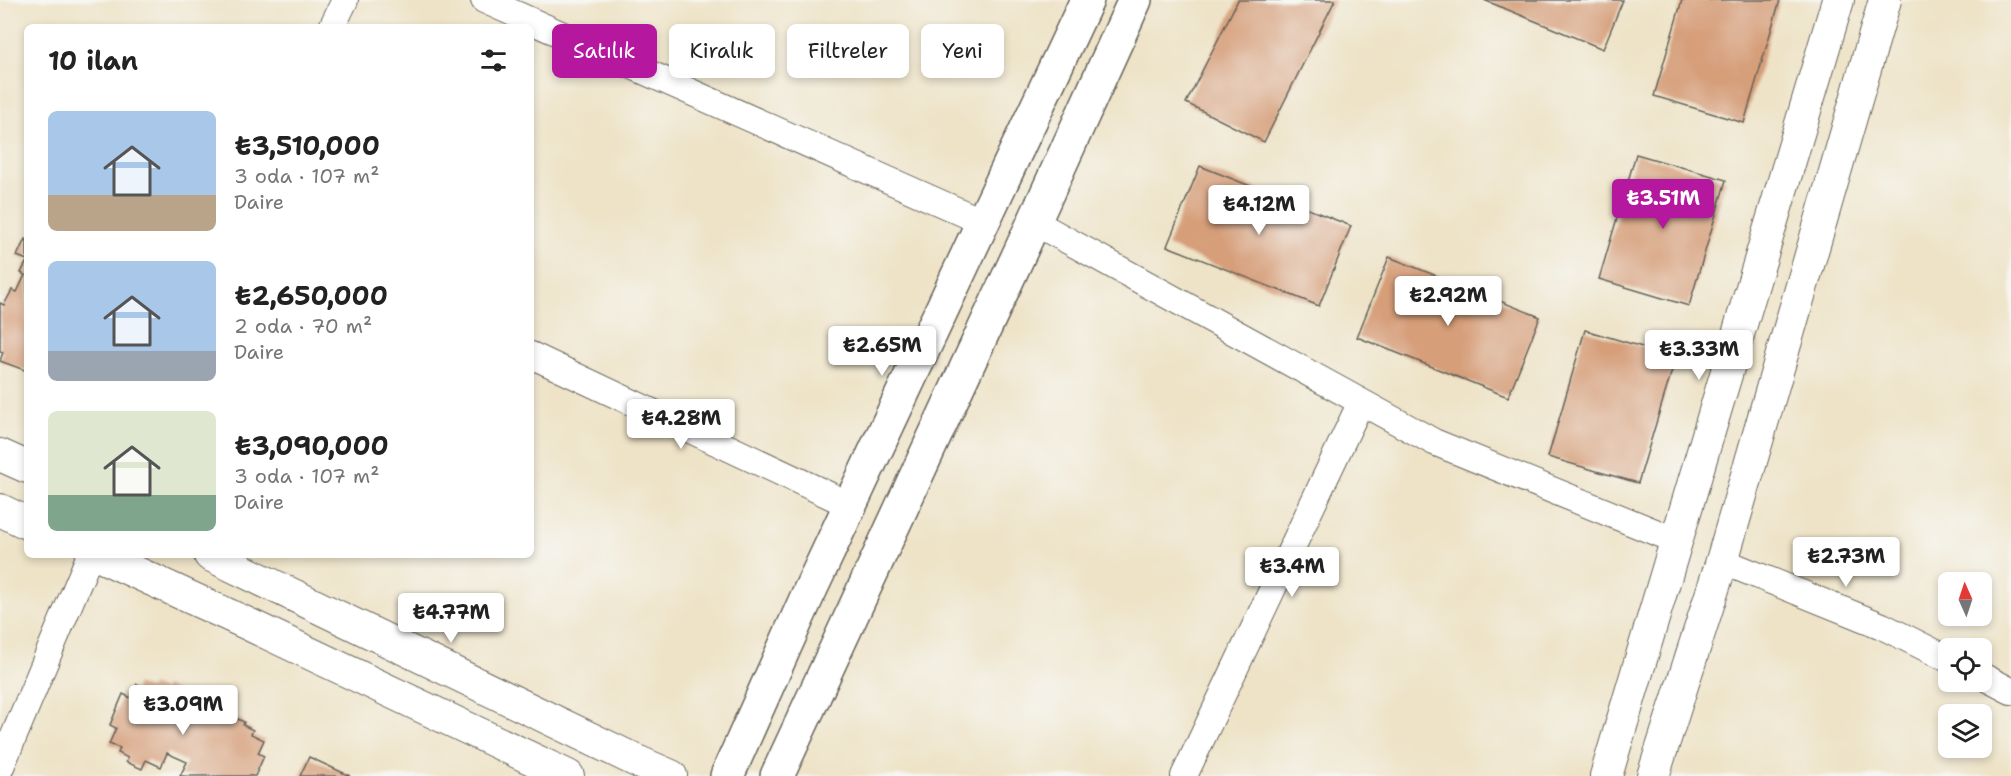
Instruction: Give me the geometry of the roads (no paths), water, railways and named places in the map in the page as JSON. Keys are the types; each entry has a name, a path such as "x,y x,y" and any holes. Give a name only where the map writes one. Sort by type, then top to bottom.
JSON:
{"main road":[{"path":"727,776 850,505 1087,0"},
{"path":"777,776 1135,0"}],"street":[{"path":"333,24 345,0"},
{"path":"484,0 983,222"},
{"path":"1606,776 1838,0"},
{"path":"1653,776 1722,561 1885,0"},
{"path":"1034,222 1434,442 1677,541"},
{"path":"534,356 850,505"},
{"path":"1184,776 1360,402"},
{"path":"0,455 24,466"},
{"path":"0,510 24,521"},
{"path":"0,769 89,558"},
{"path":"105,558 568,776"},
{"path":"216,558 671,776"},
{"path":"1722,561 1882,626 1938,654"},
{"path":"1992,681 2011,690"}]}
